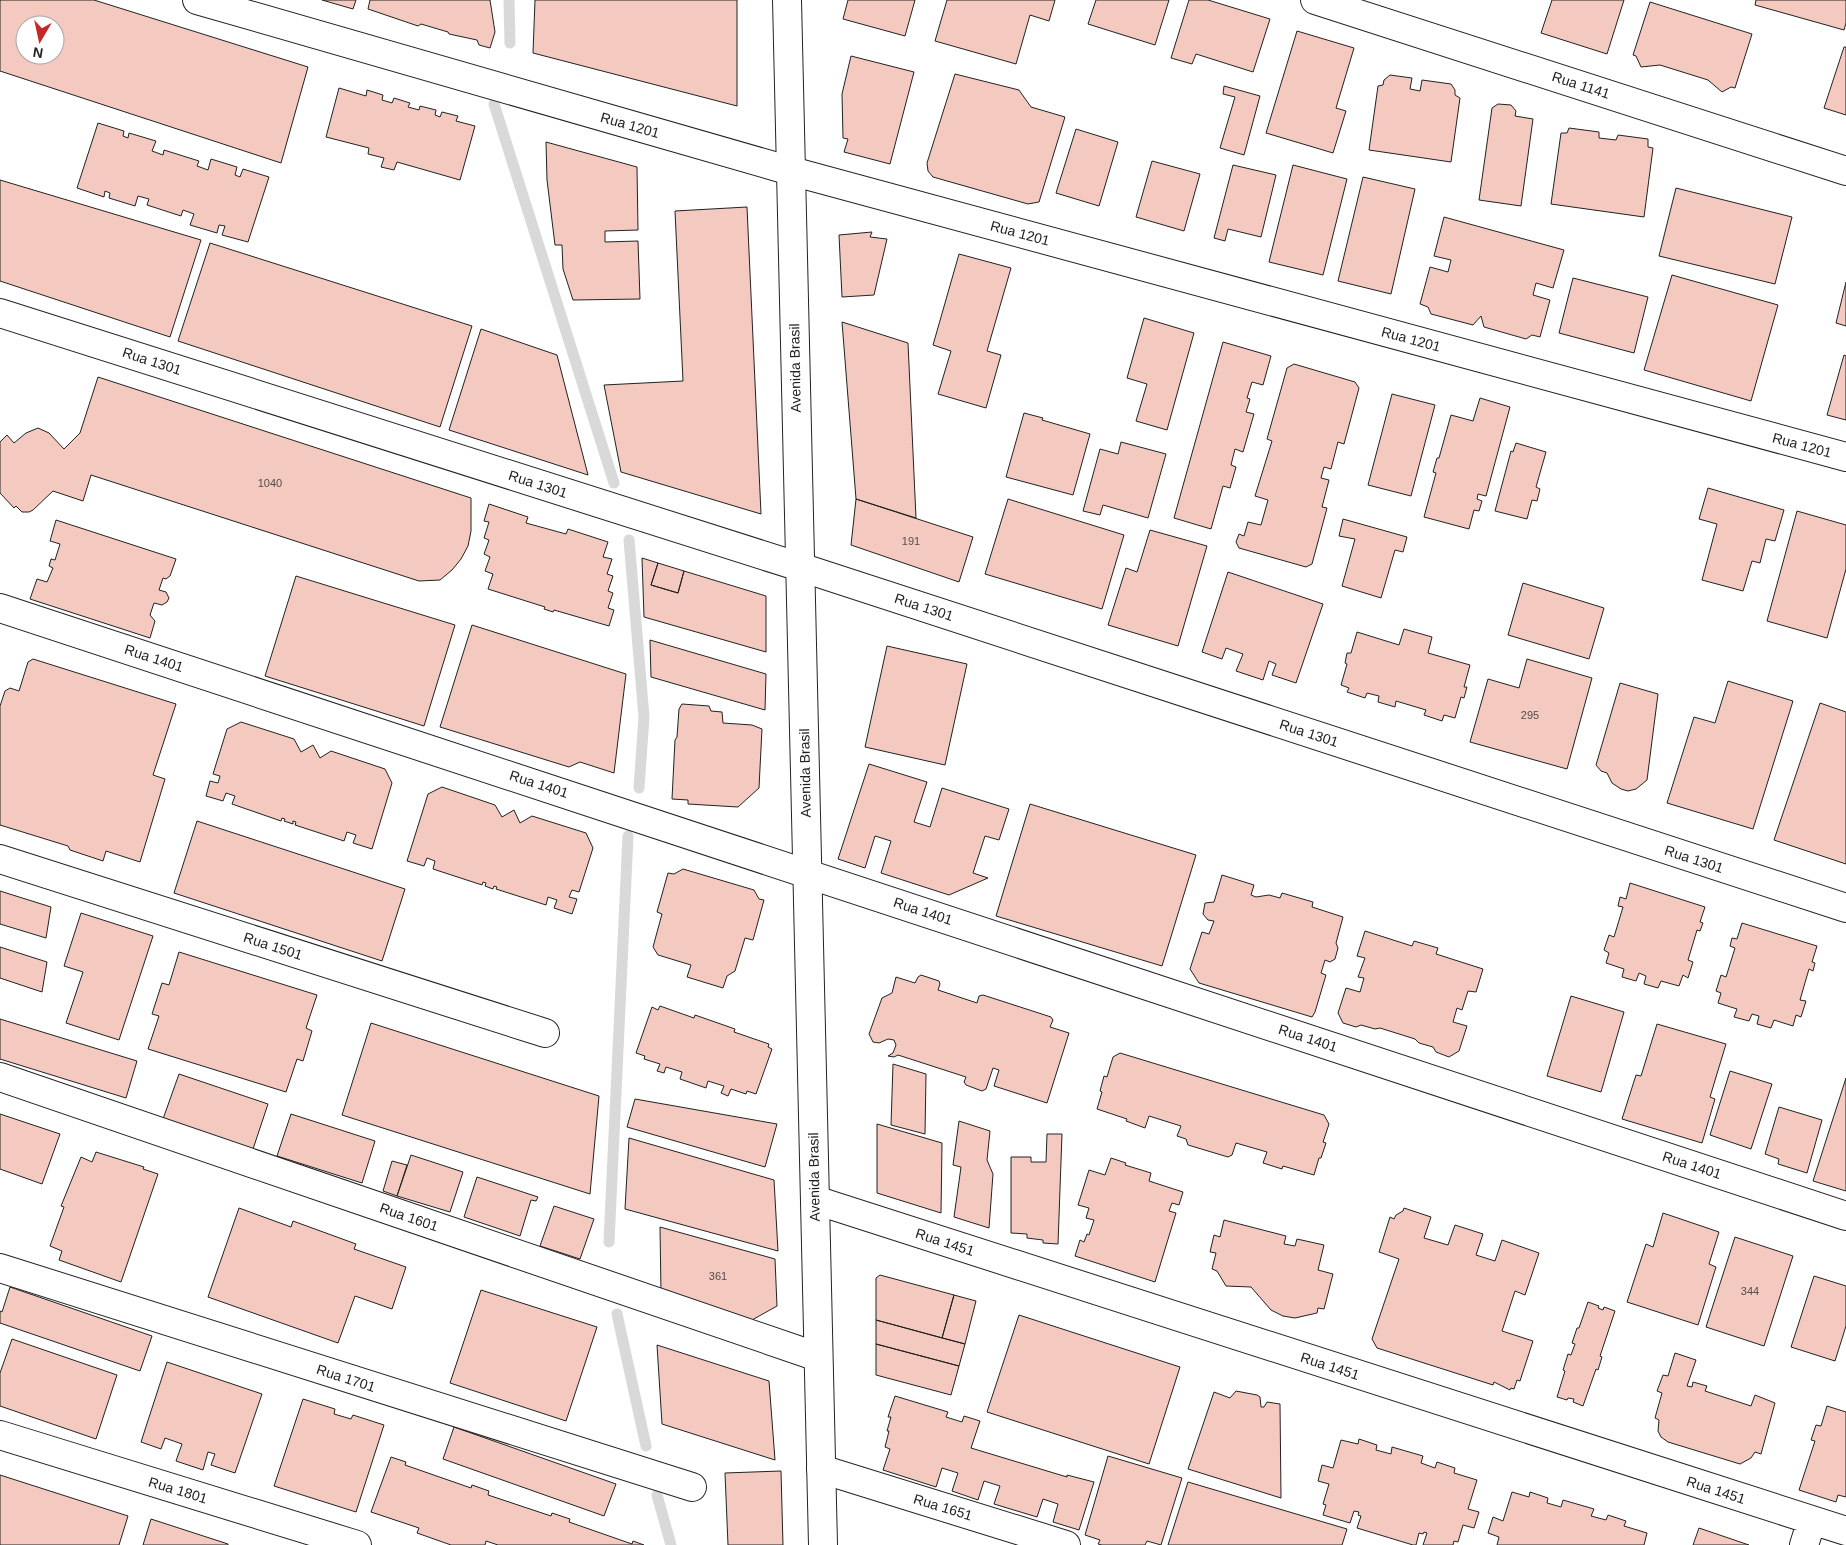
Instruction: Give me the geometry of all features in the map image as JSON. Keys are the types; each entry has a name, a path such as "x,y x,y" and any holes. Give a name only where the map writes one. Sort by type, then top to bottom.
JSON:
{"street":[{"name":"Rua 1201","path":"197,0 791,171 1846,457"},
{"name":"Avenida Brasil","path":"787,0 823,1545"},
{"name":"Rua 1141","path":"1316,0 1846,170"},
{"name":"Rua 1301","path":"0,313 800,566 1846,908"},
{"name":"Rua 1401","path":"0,608 807,872 1846,1216"},
{"name":"Rua 1501","path":"0,859 545,1033"},
{"name":"Rua 1601","path":"0,1077 818,1357"},
{"name":"Rua 1451","path":"815,1200 1808,1533 1846,1531"},
{"name":"Rua 1701","path":"0,1268 692,1487"},
{"name":"Rua 1801","path":"0,1435 357,1545"},
{"name":"Rua 1651","path":"821,1469 1066,1545"}],"building":[{"path":"0,0 94,0 308,67 281,163 0,71"},
{"path":"322,0 356,0 353,9"},
{"path":"370,0 490,0 495,32 490,48 479,45 477,40 449,34 448,32 421,24 418,26 368,9"},
{"path":"535,0 737,0 737,106 533,53"},
{"path":"848,0 915,0 905,36 843,19"},
{"path":"947,0 1055,0 1049,21 1030,15 1016,64 935,41"},
{"path":"1096,0 1169,0 1155,45 1088,24"},
{"path":"1189,0 1208,0 1270,19 1253,72 1196,54 1192,64 1171,58"},
{"path":"1552,0 1624,0 1607,54 1541,33"},
{"path":"1756,0 1846,0 1846,23 1844,30 1755,5"},
{"path":"1650,2 1752,34 1735,88 1731,87 1722,92 1708,80 1660,65 1641,67 1636,56 1633,55"},
{"path":"1297,31 1354,48 1336,108 1346,111 1333,153 1266,133"},
{"path":"1844,47 1846,47 1846,115 1824,108"},
{"path":"851,56 914,72 890,164 844,152 848,139 843,138 842,94"},
{"path":"955,74 1019,90 1031,107 1065,117 1039,202 1028,204 933,177 928,171 927,163"},
{"path":"1390,75 1412,78 1410,89 1420,91 1422,80 1451,84 1455,90 1455,95 1460,98 1451,162 1369,150 1378,86 1383,85 1384,80"},
{"path":"1224,86 1260,96 1244,155 1220,148 1235,97 1223,94"},
{"path":"339,88 366,96 367,90 383,95 382,100 392,103 394,98 410,103 408,107 419,110 420,106 436,110 435,115 440,117 442,112 458,116 456,121 475,126 460,180 397,162 394,170 381,167 384,158 368,154 369,148 326,137"},
{"path":"1498,104 1511,105 1516,111 1515,116 1533,119 1521,206 1479,200 1492,108"},
{"path":"98,123 124,131 123,136 128,138 129,133 156,141 152,151 163,155 164,150 199,161 197,166 208,170 211,159 237,167 235,175 240,177 243,169 269,177 248,242 222,235 225,226 219,225 217,233 190,225 194,214 183,210 181,216 147,205 149,199 138,196 135,206 109,198 110,193 105,191 104,197 77,188"},
{"path":"1569,128 1599,132 1599,138 1616,140 1618,135 1648,139 1648,147 1653,148 1644,217 1551,204 1561,133 1567,133"},
{"path":"1076,129 1118,142 1099,206 1056,193"},
{"path":"546,142 637,167 638,230 605,231 605,242 638,241 640,299 573,300 563,269 562,245 555,245 547,180"},
{"path":"1152,161 1200,174 1184,231 1136,217"},
{"path":"1233,165 1276,175 1261,237 1228,229 1225,241 1214,238"},
{"path":"1293,165 1347,179 1323,275 1269,262"},
{"path":"1363,177 1415,189 1391,294 1338,281"},
{"path":"0,180 201,240 170,337 0,281"},
{"path":"1676,188 1792,217 1775,284 1659,256"},
{"path":"747,207 761,514 621,472 604,385 683,381 675,211"},
{"path":"1444,217 1564,250 1553,288 1536,283 1533,295 1550,300 1540,337 1532,335 1526,339 1484,327 1481,316 1473,325 1431,314 1428,307 1420,304 1430,267 1448,272 1451,260 1434,256"},
{"path":"872,232 870,237 887,239 874,295 842,297 839,235"},
{"path":"210,243 472,326 440,427 178,341"},
{"path":"959,254 1011,268 987,351 1001,355 986,408 938,394 951,351 933,345"},
{"path":"1672,275 1778,305 1751,401 1644,370"},
{"path":"1573,278 1648,297 1634,353 1559,333"},
{"path":"1846,282 1846,326 1836,323"},
{"path":"1144,318 1194,333 1167,430 1136,421 1147,384 1127,378"},
{"path":"842,322 908,343 916,518 856,499"},
{"path":"481,329 557,355 588,475 449,430"},
{"path":"1223,342 1271,356 1263,385 1252,382 1247,398 1250,399 1246,412 1254,414 1243,452 1235,449 1231,465 1236,467 1230,488 1223,486 1211,529 1174,518"},
{"path":"1844,355 1846,356 1846,420 1827,415"},
{"path":"1294,364 1355,382 1359,388 1344,444 1338,442 1331,469 1324,467 1321,478 1329,480 1322,507 1327,508 1312,564 1306,567 1239,548 1236,542 1239,534 1244,536 1248,522 1261,525 1268,500 1255,496 1272,441 1267,439 1287,368"},
{"path":"98,377 471,498 471,531 468,546 452,570 440,580 419,581 91,475 83,501 53,491 29,512 22,512 16,506 14,508 0,493 0,442 7,435 14,443 26,433 38,428 49,433 64,449 80,433"},
{"path":"1392,394 1435,405 1411,496 1368,485"},
{"path":"1480,398 1510,407 1486,496 1478,494 1477,499 1482,501 1479,511 1474,510 1469,529 1424,517 1436,473 1433,472 1437,458 1439,458 1451,415 1473,421"},
{"path":"1024,413 1090,434 1073,495 1006,477"},
{"path":"1121,442 1166,454 1148,518 1103,505 1100,515 1083,511 1100,449 1118,454"},
{"path":"1516,443 1546,452 1536,487 1540,489 1537,501 1532,500 1527,519 1495,511 1511,451 1513,452"},
{"path":"1708,488 1784,510 1775,541 1766,539 1760,563 1752,561 1743,591 1702,580 1717,524 1699,519"},
{"path":"856,499 973,537 959,582 851,545"},
{"path":"1008,499 1124,535 1102,609 985,574"},
{"path":"489,504 528,517 526,523 566,534 568,529 608,542 603,557 612,559 607,574 613,576 608,591 613,593 608,608 614,610 609,626 554,610 553,612 544,609 545,607 488,589 493,574 485,571 490,557 484,554 489,540 484,538 489,522 484,521"},
{"path":"1797,511 1846,525 1846,569 1827,638 1767,621"},
{"path":"1343,519 1407,537 1403,552 1395,550 1381,598 1342,586 1355,539 1339,536"},
{"path":"56,520 176,559 170,576 166,579 163,578 159,590 166,592 169,598 162,605 154,603 150,615 155,621 150,638 30,599 37,579 47,582 53,568 49,566 51,559 55,560 60,544 50,541"},
{"path":"1150,530 1207,546 1178,646 1108,625 1126,568 1137,572"},
{"path":"642,558 658,563 651,585 678,593 684,571 766,596 766,652 644,617"},
{"path":"658,563 684,571 678,593 651,585"},
{"path":"1228,572 1323,604 1296,683 1272,675 1276,664 1269,661 1263,680 1236,671 1243,654 1226,648 1222,659 1202,652"},
{"path":"296,576 455,625 424,726 265,676"},
{"path":"1523,583 1604,608 1589,659 1508,635"},
{"path":"472,625 626,674 614,773 580,762 569,767 440,727"},
{"path":"1404,629 1432,637 1428,653 1470,665 1464,687 1467,687 1464,698 1461,697 1455,718 1444,715 1442,721 1424,715 1426,710 1396,701 1395,707 1378,702 1379,696 1367,693 1365,698 1347,692 1349,688 1341,685 1347,664 1345,663 1347,653 1351,653 1357,632 1399,645"},
{"path":"650,640 766,674 765,710 651,677"},
{"path":"887,646 967,664 945,765 865,747"},
{"path":"33,659 176,704 153,775 165,779 140,862 106,851 103,861 70,850 68,846 0,825 0,706 5,691 10,688 19,691 28,662"},
{"path":"1527,659 1592,678 1567,769 1470,742 1488,679 1519,688"},
{"path":"1728,681 1793,701 1753,829 1667,803 1694,717 1715,723"},
{"path":"1620,683 1658,694 1647,780 1636,789 1628,791 1612,783 1607,773 1601,771 1596,765"},
{"path":"1820,703 1846,712 1846,864 1774,840"},
{"path":"682,704 709,706 711,711 722,712 723,723 752,725 762,729 759,788 738,807 688,804 688,800 672,799 675,740 677,737 679,709"},
{"path":"241,722 294,739 301,752 313,745 320,758 331,751 385,769 392,783 372,849 353,843 356,835 347,832 344,841 295,825 296,822 293,821 293,824 284,821 285,819 282,818 281,821 232,804 235,796 226,793 223,801 206,796 210,781 218,783 220,776 213,774 227,729"},
{"path":"869,764 927,782 914,822 930,827 942,788 1009,809 999,840 985,836 973,873 988,878 949,895 881,873 891,841 875,836 865,868 838,859"},
{"path":"442,787 495,805 502,817 514,810 520,823 532,816 586,833 593,848 579,892 572,890 569,897 577,899 572,914 554,908 557,900 548,897 546,905 496,889 497,887 494,886 493,889 485,886 486,883 483,882 482,885 433,869 435,861 427,858 424,866 407,861 428,794"},
{"path":"1030,804 1196,855 1162,966 996,916"},
{"path":"197,821 405,889 382,961 174,893"},
{"path":"683,869 754,890 759,899 764,900 753,940 745,938 735,971 727,976 723,988 687,977 691,965 658,955 653,947 662,914 657,912 668,873 674,874"},
{"path":"1222,875 1254,885 1251,895 1256,897 1269,895 1280,898 1282,893 1313,902 1312,907 1343,917 1336,943 1338,948 1335,959 1330,962 1325,960 1321,973 1326,975 1312,1017 1199,983 1190,969 1202,932 1209,934 1214,921 1208,920 1203,914 1205,903 1214,902"},
{"path":"1630,883 1705,907 1700,922 1703,923 1700,931 1697,930 1688,960 1693,962 1688,978 1683,975 1679,986 1661,981 1658,988 1644,984 1646,976 1639,973 1636,981 1622,977 1624,969 1606,963 1609,953 1604,950 1609,935 1614,937 1623,907 1618,906 1620,897 1626,899"},
{"path":"0,891 51,907 46,938 0,924"},
{"path":"81,913 153,936 119,1040 66,1023 83,972 64,966"},
{"path":"1742,923 1817,946 1812,962 1815,963 1813,971 1809,969 1800,1000 1806,1001 1801,1017 1796,1015 1793,1026 1774,1020 1771,1028 1757,1024 1759,1016 1752,1014 1749,1021 1734,1017 1737,1009 1718,1003 1721,993 1716,991 1721,975 1726,977 1735,948 1730,946 1732,938 1737,939"},
{"path":"1365,931 1412,946 1414,941 1438,948 1436,954 1483,969 1476,992 1468,991 1462,1010 1457,1008 1453,1022 1467,1026 1459,1051 1449,1057 1436,1052 1433,1047 1419,1043 1415,1039 1380,1028 1375,1029 1361,1025 1356,1027 1343,1023 1338,1013 1346,988 1360,992 1364,978 1358,977 1365,958 1357,956"},
{"path":"0,947 47,962 42,992 0,978"},
{"path":"179,952 317,995 306,1028 312,1031 303,1061 297,1059 286,1092 148,1049 159,1016 152,1014 162,983 169,985"},
{"path":"921,975 939,981 938,990 977,1003 979,996 983,995 1051,1017 1053,1020 1050,1027 1069,1033 1047,1103 994,1086 999,1070 993,1068 986,1089 982,1091 966,1085 964,1082 966,1077 898,1055 894,1057 888,1056 893,1053 896,1045 894,1040 888,1039 879,1043 873,1042 869,1034 882,998 892,993 896,977 915,983"},
{"path":"1571,996 1624,1012 1601,1092 1547,1076"},
{"path":"660,1006 694,1018 695,1015 735,1029 734,1032 769,1044 768,1047 772,1049 756,1094 747,1091 746,1094 731,1089 728,1096 721,1093 724,1086 708,1081 706,1088 680,1079 682,1072 666,1067 664,1073 657,1071 660,1064 644,1059 645,1056 636,1053 652,1007 658,1010"},
{"path":"0,1019 137,1061 126,1098 0,1059"},
{"path":"371,1023 599,1096 590,1194 342,1115"},
{"path":"1657,1024 1726,1044 1710,1097 1715,1099 1702,1143 1622,1119 1636,1075 1641,1076"},
{"path":"1120,1053 1324,1115 1329,1124 1323,1142 1326,1143 1314,1175 1283,1166 1282,1169 1263,1163 1267,1152 1236,1143 1232,1155 1228,1157 1188,1145 1186,1139 1177,1136 1181,1126 1149,1116 1145,1128 1126,1121 1127,1119 1097,1109 1104,1076 1107,1077 1113,1057"},
{"path":"893,1064 926,1074 925,1134 891,1125"},
{"path":"1730,1071 1772,1084 1751,1149 1710,1135"},
{"path":"179,1074 268,1104 253,1149 163,1119"},
{"path":"1846,1078 1846,1191 1813,1181"},
{"path":"635,1099 777,1124 765,1167 627,1127"},
{"path":"1779,1107 1822,1120 1807,1173 1778,1164 1779,1159 1765,1154"},
{"path":"0,1114 60,1134 42,1184 0,1169"},
{"path":"291,1114 375,1141 362,1183 277,1156"},
{"path":"959,1121 990,1131 987,1160 993,1174 989,1228 954,1217 961,1167 953,1165"},
{"path":"877,1124 942,1143 941,1213 877,1193"},
{"path":"1047,1134 1062,1134 1058,1244 1043,1243 1043,1240 1027,1238 1027,1234 1011,1233 1011,1157 1031,1157 1031,1162 1046,1162"},
{"path":"629,1138 774,1180 778,1251 625,1209"},
{"path":"96,1152 144,1167 143,1169 158,1174 121,1282 59,1260 62,1251 50,1246 64,1207 61,1206 81,1157 92,1162"},
{"path":"411,1155 463,1172 450,1212 397,1196"},
{"path":"1111,1158 1126,1163 1125,1165 1151,1173 1149,1181 1183,1192 1179,1205 1172,1203 1169,1211 1176,1213 1155,1282 1075,1256 1080,1240 1084,1242 1087,1234 1089,1235 1094,1220 1086,1218 1089,1208 1078,1205 1089,1170 1105,1175"},
{"path":"392,1161 407,1165 397,1196 383,1191"},
{"path":"477,1177 538,1197 536,1201 531,1200 520,1236 464,1217"},
{"path":"554,1206 594,1219 580,1259 540,1246"},
{"path":"239,1208 291,1227 293,1221 356,1244 354,1249 406,1267 392,1309 355,1296 338,1343 208,1297"},
{"path":"1404,1208 1431,1217 1424,1238 1448,1245 1455,1225 1483,1234 1476,1255 1495,1261 1502,1240 1539,1253 1525,1295 1515,1291 1502,1331 1533,1341 1520,1381 1517,1380 1514,1389 1511,1388 1510,1390 1494,1382 1493,1385 1377,1348 1372,1339 1399,1259 1379,1252 1390,1217 1394,1219"},
{"path":"1663,1213 1719,1232 1709,1264 1716,1267 1698,1325 1627,1302 1646,1244 1653,1247"},
{"path":"1224,1220 1286,1236 1284,1244 1295,1246 1297,1239 1324,1245 1318,1270 1333,1274 1324,1309 1318,1308 1317,1313 1295,1318 1283,1316 1271,1310 1251,1287 1226,1286 1217,1271 1212,1269 1216,1253 1210,1252 1214,1235 1220,1237"},
{"path":"660,1227 775,1259 777,1306 752,1320 661,1293"},
{"path":"1735,1237 1793,1256 1764,1346 1706,1327"},
{"path":"880,1275 954,1295 942,1338 876,1320 876,1278"},
{"path":"1814,1276 1846,1286 1846,1326 1835,1361 1791,1347"},
{"path":"10,1287 152,1336 140,1371 0,1323 0,1311 2,1312"},
{"path":"481,1290 597,1327 566,1421 450,1383"},
{"path":"954,1295 976,1301 965,1344 942,1338"},
{"path":"1588,1302 1599,1306 1598,1308 1603,1310 1604,1307 1615,1311 1600,1356 1602,1357 1598,1370 1596,1369 1583,1406 1573,1402 1574,1399 1568,1398 1567,1400 1557,1397 1568,1354 1571,1355 1575,1344 1572,1343"},
{"path":"1019,1315 1180,1367 1149,1464 987,1412"},
{"path":"876,1320 965,1344 959,1366 876,1344"},
{"path":"12,1339 117,1375 96,1439 0,1406 0,1373"},
{"path":"876,1344 959,1366 951,1395 876,1375"},
{"path":"657,1345 769,1381 775,1460 662,1424"},
{"path":"1675,1353 1696,1360 1687,1386 1692,1387 1693,1382 1707,1386 1705,1391 1751,1406 1755,1395 1775,1403 1761,1454 1755,1452 1751,1458 1740,1464 1668,1442 1661,1437 1658,1431 1659,1420 1655,1418 1662,1393 1657,1391 1663,1375 1668,1376"},
{"path":"167,1362 262,1394 235,1473 211,1465 215,1454 208,1452 203,1470 176,1461 182,1444 165,1438 161,1449 141,1442"},
{"path":"1236,1391 1257,1395 1260,1397 1261,1407 1264,1407 1267,1402 1280,1404 1281,1498 1188,1469 1214,1392 1230,1398"},
{"path":"895,1396 948,1412 946,1417 962,1422 964,1416 980,1421 971,1448 1067,1477 1067,1475 1094,1482 1079,1530 1053,1522 1058,1504 1043,1499 1037,1517 994,1504 1000,1486 984,1481 978,1500 952,1491 958,1473 942,1468 936,1487 883,1470 890,1449 885,1447 891,1417 888,1417"},
{"path":"303,1399 335,1409 334,1414 351,1419 353,1415 384,1425 356,1512 274,1486"},
{"path":"1827,1406 1846,1412 1846,1497 1838,1495 1836,1502 1799,1490 1815,1441 1811,1440 1816,1425 1821,1426"},
{"path":"454,1427 616,1484 604,1516 443,1459"},
{"path":"1359,1439 1377,1445 1376,1450 1391,1454 1392,1447 1423,1456 1421,1463 1435,1468 1437,1462 1455,1468 1454,1473 1477,1480 1468,1509 1479,1512 1474,1528 1463,1525 1458,1542 1454,1541 1453,1545 1423,1545 1427,1533 1424,1532 1423,1534 1419,1533 1416,1545 1413,1545 1357,1528 1361,1516 1358,1515 1359,1512 1354,1511 1350,1523 1323,1515 1326,1505 1323,1504 1329,1484 1318,1481 1322,1465 1333,1468 1341,1440 1358,1444"},
{"path":"1108,1456 1182,1478 1161,1545 1147,1541 1145,1545 1102,1545 1098,1544 1100,1540 1085,1535"},
{"path":"391,1457 406,1462 405,1465 471,1488 472,1485 489,1491 488,1495 551,1516 552,1513 570,1519 569,1522 632,1544 633,1541 644,1545 498,1545 486,1541 485,1545 451,1545 417,1533 419,1528 371,1512"},
{"path":"781,1471 783,1545 728,1545 725,1473"},
{"path":"0,1475 128,1516 119,1545 0,1545"},
{"path":"1188,1482 1347,1529 1342,1545 1168,1545"},
{"path":"1512,1492 1529,1497 1530,1492 1548,1498 1547,1503 1561,1507 1563,1500 1594,1509 1591,1516 1606,1520 1608,1515 1626,1521 1624,1526 1647,1533 1644,1545 1497,1545 1499,1537 1488,1533 1493,1517 1503,1521"},
{"path":"151,1519 228,1544 228,1545 143,1545"},
{"path":"1699,1528 1749,1545 1693,1545"}],"waterway":[{"path":"509,0 510,43"},
{"path":"494,104 614,483"},
{"path":"629,540 644,717 639,788"},
{"path":"609,1242 628,836"},
{"path":"617,1314 646,1446"},
{"path":"657,1495 671,1545"}]}
